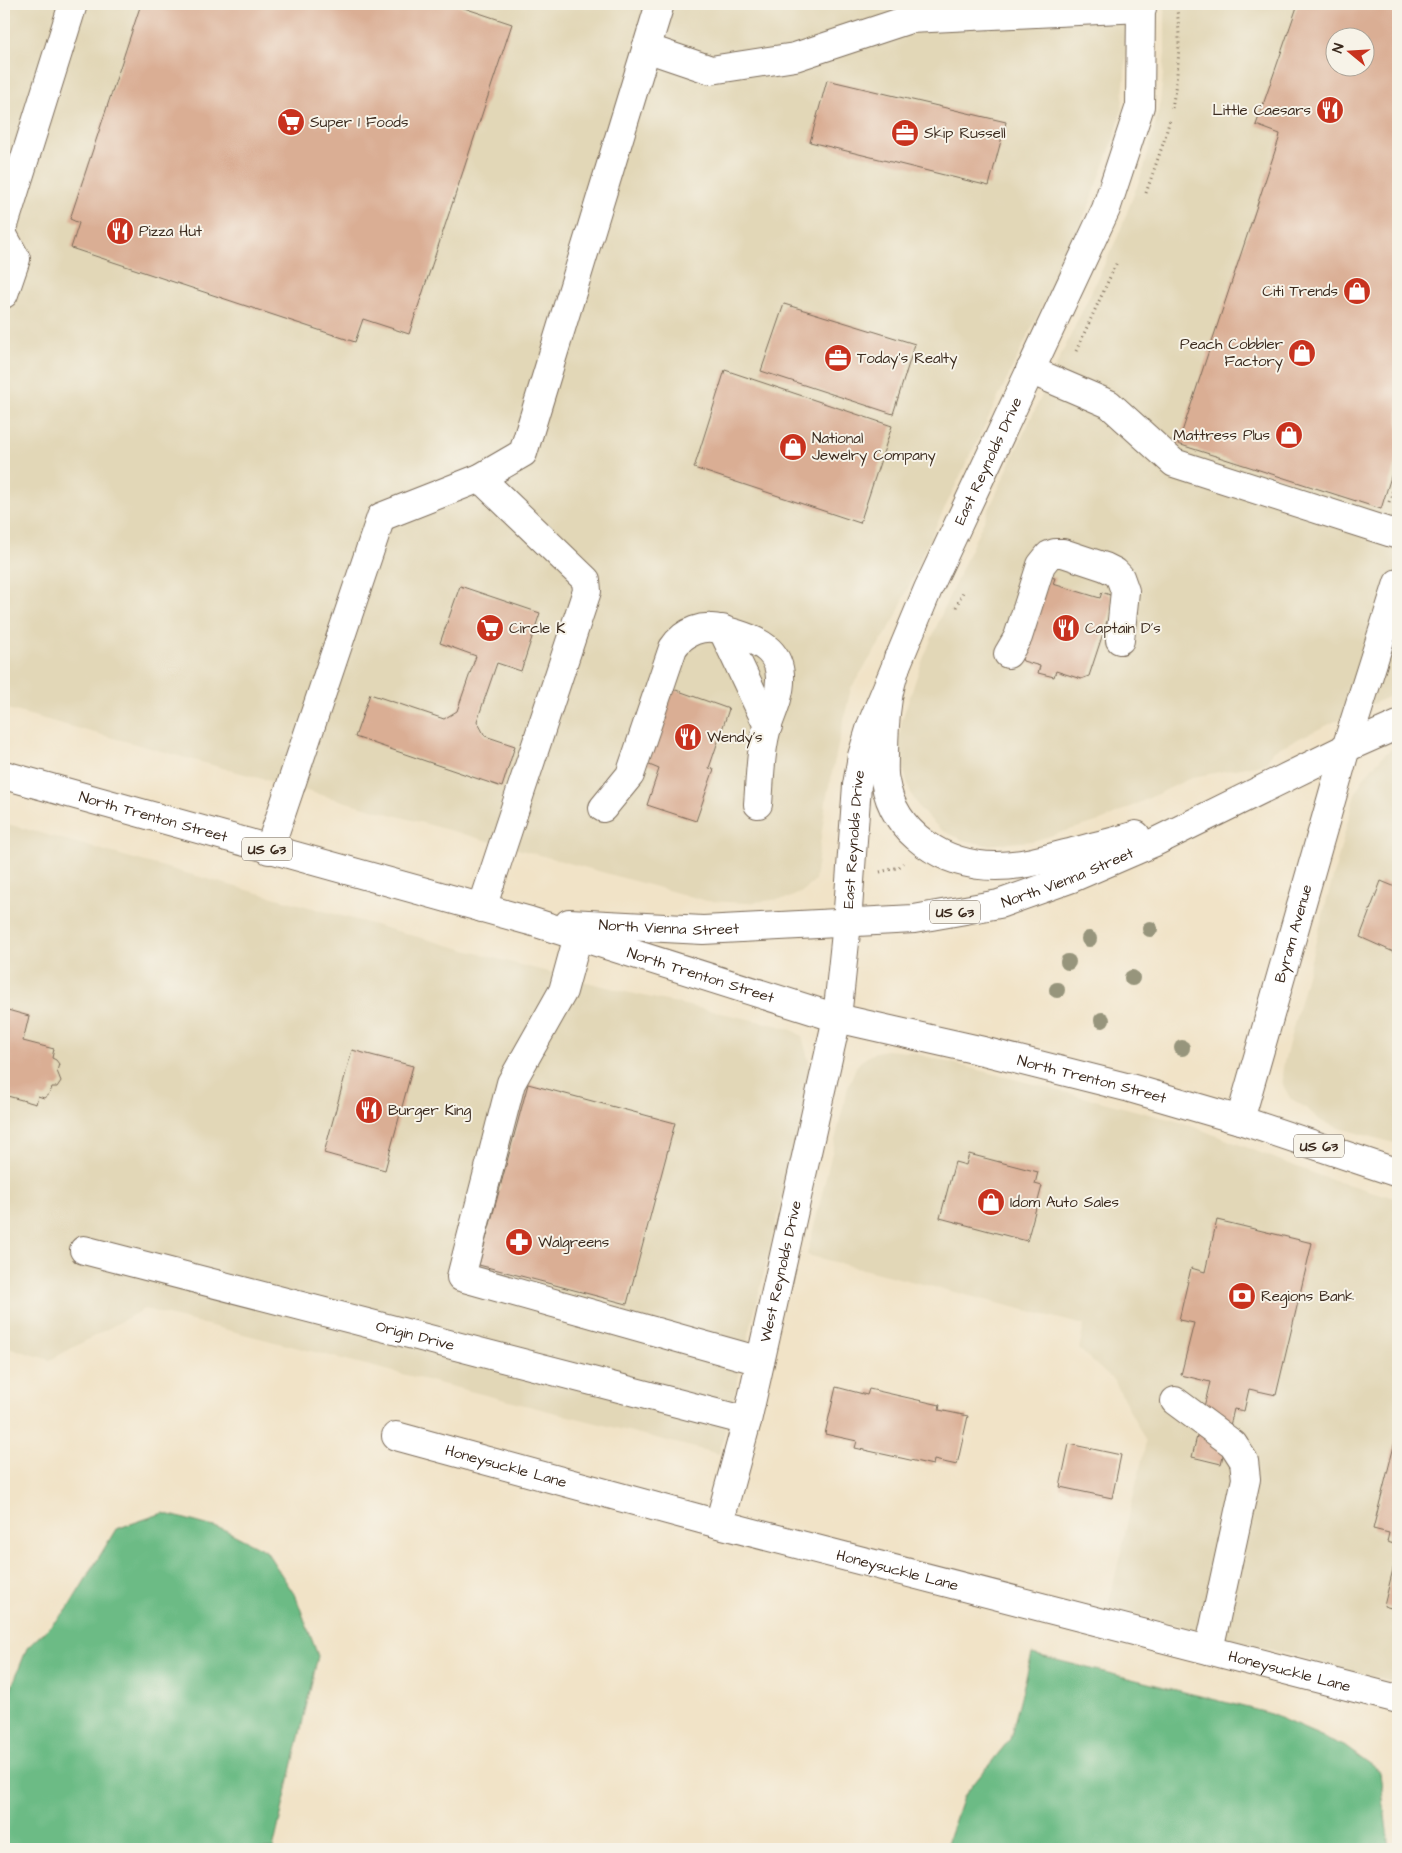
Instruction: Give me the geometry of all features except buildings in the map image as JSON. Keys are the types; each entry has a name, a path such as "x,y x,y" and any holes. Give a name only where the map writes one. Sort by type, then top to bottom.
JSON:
{"main road":[{"path":"4,225 73,4"},
{"path":"269,850 381,517 480,478 522,453 659,7 658,4"},
{"path":"646,48 711,70 795,57 910,19 1142,6"},
{"name":"East Reynolds Drive","path":"837,1018 847,923 857,785 870,726 928,589 1106,208 1140,106 1142,6"},
{"path":"4,237 16,259 4,294"},
{"path":"1030,370 1109,404 1174,463 1398,535"},
{"path":"480,478 586,580 587,591 482,908"},
{"path":"1008,654 1018,637 1041,566 1049,555 1055,553 1106,567 1120,577 1125,591 1120,640"},
{"name":"Byram Avenue","path":"1240,1120 1346,748 1398,583"},
{"path":"603,808 630,775 673,648 679,639 692,631 712,628 722,629 755,640 774,654 779,669 780,685 768,726 758,804"},
{"path":"722,629 768,726"},
{"path":"898,658 888,697 884,735 885,780 890,800 898,815 916,836 944,856 995,866 1036,862 1129,838 1230,805"},
{"name":"North Vienna Street","path":"530,921 703,930 914,919 999,904 1072,878 1154,843 1346,748 1398,725"},
{"name":"North Trenton Street","path":"4,775 530,921 837,1018 983,1051 1130,1088 1240,1120 1398,1173"},
{"path":"578,936 563,991 511,1084 460,1277 760,1361"},
{"name":"West Reynolds Drive","path":"719,1524 747,1421 837,1018"},
{"name":"Origin Drive","path":"84,1250 747,1421"},
{"path":"1175,1401 1232,1444 1244,1462 1246,1479 1209,1650"},
{"name":"Honeysuckle Lane","path":"396,1436 719,1524 1398,1699"}],"path":[{"path":"1386,509 1398,476"},
{"path":"880,872 899,867 907,859"}],"shaded area":[{"path":"4,4 1126,4 1126,60 1122,109 1115,136 1091,201 1067,255 923,553 895,619 851,688 827,795 815,880 804,891 789,898 747,903 707,901 4,708"},
{"path":"1165,4 1398,4 1398,692 1272,751 1267,763 1193,777 1103,820 1033,841 986,845 963,840 941,830 920,809 911,794 900,760 899,741 901,723 921,664 947,601 1023,435 1118,236 1145,165 1160,104 1165,54"},
{"path":"1398,745 1398,1144 1339,1128 1321,1121 1306,1108 1290,1098 1283,1085 1282,1075 1355,794 1364,777 1385,754"},
{"path":"4,823 513,963 630,993 780,1026 802,1036 811,1070 810,1084 719,1454 144,1309 50,1360 4,1346"},
{"path":"886,1050 909,1052 1184,1123 1323,1177 1398,1199 1398,1683 1108,1607 1146,1442 1115,1382 1079,1349 1084,1325 807,1255 848,1087 856,1067 861,1061 875,1052"}],"green space":[{"path":"163,1513 225,1530 266,1551 296,1597 318,1656 273,1849 4,1849 4,1707 27,1648 67,1610 116,1529"},
{"path":"1032,1654 1268,1713 1344,1746 1380,1772 1389,1849 945,1849 963,1797 1010,1739"}],"place":[{"name":"Little Caesars","path":"1330,110"},
{"name":"Super 1 Foods","path":"291,122"},
{"name":"Skip Russell","path":"905,133"},
{"name":"Pizza Hut","path":"120,231"},
{"name":"Citi Trends","path":"1357,291"},
{"name":"Peach Cobbler Factory","path":"1302,353"},
{"name":"Today's Realty","path":"838,358"},
{"name":"Mattress Plus","path":"1289,435"},
{"name":"National Jewelry Company","path":"793,447"},
{"name":"Circle K","path":"490,628"},
{"name":"Captain D's","path":"1066,628"},
{"name":"Wendy's","path":"688,737"},
{"name":"Burger King","path":"369,1110"},
{"name":"Idom Auto Sales","path":"991,1202"},
{"name":"Walgreens","path":"519,1242"},
{"name":"Regions Bank","path":"1242,1296"}]}
